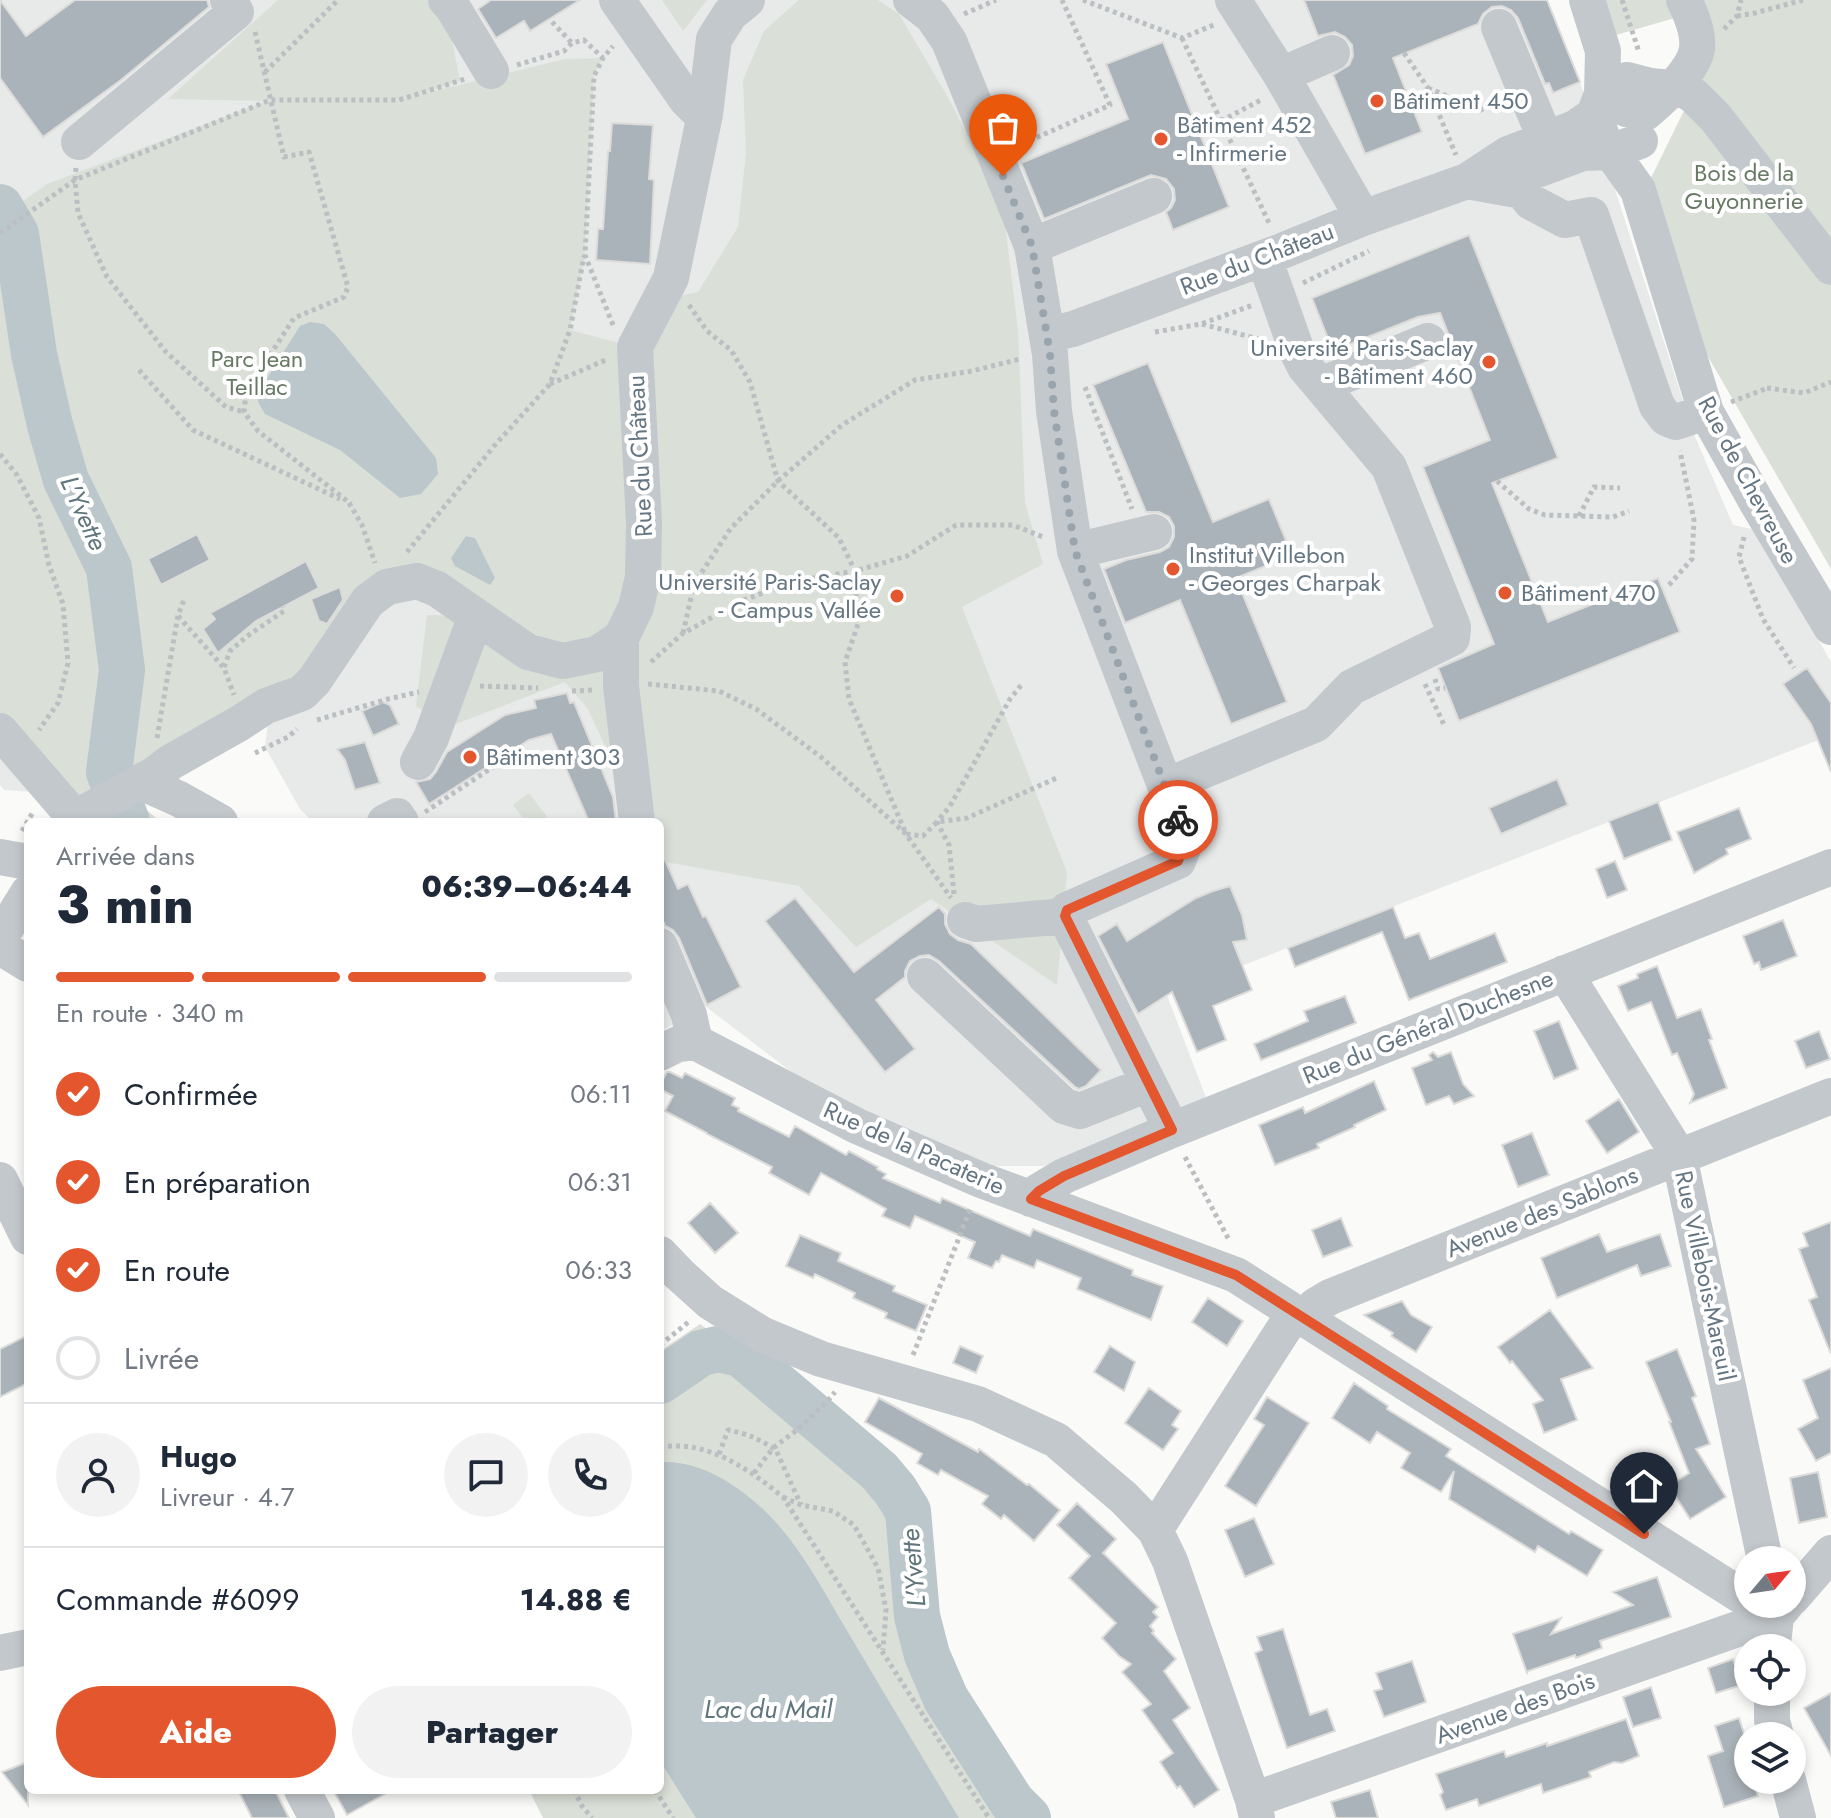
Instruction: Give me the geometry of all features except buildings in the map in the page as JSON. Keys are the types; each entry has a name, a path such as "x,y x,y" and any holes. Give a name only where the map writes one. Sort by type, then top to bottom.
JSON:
{"street":[{"path":"79,142 236,12 228,0"},
{"path":"617,0 686,99 705,114"},
{"name":"Rue du Château","path":"621,638 636,607 643,577 644,523 635,347 671,278 705,114 714,39 730,14 747,0"},
{"path":"911,0 932,16 949,41 1032,246 1038,349 1054,411 1064,546 1186,840 1178,861 1067,910 1065,916 1175,1138"},
{"name":"Rue de Chevreuse","path":"1587,0 1603,51 1635,106 1638,190 1691,417 1756,501 1831,627"},
{"path":"1635,106 1689,65 1697,49 1694,20 1684,0"},
{"path":"455,3 491,71"},
{"path":"1237,5 1363,218"},
{"path":"1499,27 1545,138"},
{"path":"1281,75 1332,53"},
{"path":"1635,106 1694,96 1716,118 1831,267"},
{"name":"Rue du Château","path":"1038,349 1073,329 1267,242 1363,218 1467,181 1508,154 1635,106"},
{"name":"Rue du Château","path":"1467,181 1513,179 1583,153 1635,106"},
{"path":"1467,181 1522,191 1531,202 1565,220 1591,215 1657,406 1666,418 1691,417"},
{"path":"1032,246 1154,196"},
{"path":"1166,786 1316,724 1352,687 1452,638 1453,627 1389,467 1305,367 1297,351 1267,242"},
{"path":"1321,385 1428,341"},
{"path":"1064,546 1148,534"},
{"path":"0,731 79,817 266,706 302,693 314,681 368,601 387,587 417,581 437,589 528,652 563,661 597,654 621,638"},
{"path":"418,762 431,738 476,616"},
{"path":"621,638 621,686 637,818"},
{"path":"148,778 213,818"},
{"path":"0,857 24,861"},
{"name":"Rue du Général Duchesne","path":"1031,1199 1064,1176 1175,1138 1564,973 1831,867"},
{"path":"0,886 24,891"},
{"path":"0,938 24,899"},
{"path":"965,920 976,924 1065,916"},
{"path":"0,947 24,962"},
{"path":"664,962 689,1015 695,1042 678,1044 664,1051"},
{"name":"Rue Villebois-Mareuil","path":"1564,973 1679,1156 1762,1546"},
{"path":"925,976 1064,1106 1080,1111 1148,1084"},
{"name":"Rue de la Pacaterie","path":"695,1042 857,1126 981,1180 1236,1275 1734,1586"},
{"name":"Avenue des Sablons","path":"1155,1530 1299,1317 1315,1306 1330,1297 1831,1096"},
{"path":"0,1180 24,1229"},
{"path":"664,1258 710,1302 763,1335 821,1359 978,1404 1056,1440 1124,1498 1155,1530 1170,1561 1255,1809"},
{"path":"1806,1577 1831,1553"},
{"name":"Avenue des Bois","path":"1255,1809 1751,1618"},
{"path":"0,1653 24,1648"},
{"path":"304,1794 317,1818"},
{"path":"1792,1794 1798,1818"}],"path":[{"path":"264,73 338,0"},
{"path":"956,18 996,0"},
{"path":"1010,149 1110,105 1062,0"},
{"path":"1622,0 1635,106"},
{"path":"1741,0 1737,16 1803,0"},
{"path":"1085,1 1182,38 1212,27 1237,5"},
{"path":"552,22 572,43"},
{"path":"244,412 246,392 294,318 344,297 348,287 309,152 284,157 255,29"},
{"path":"1182,38 1267,242"},
{"path":"0,233 75,180 270,100 399,100 550,56 584,40 603,58"},
{"path":"404,556 495,445 550,384 570,330 585,255 594,76 603,58 618,40"},
{"path":"1404,53 1428,88 1467,181"},
{"path":"1428,88 1480,110 1527,96"},
{"path":"79,142 75,180 78,213 107,277 166,352 226,407 244,412 258,431 351,504 362,525 376,567"},
{"path":"585,255 618,338"},
{"path":"681,294 707,331 731,350 750,382 778,481 839,538 855,571 858,624 845,662 849,699 906,834 955,904 949,845 937,822"},
{"path":"1147,333 1201,324 1255,304"},
{"path":"1201,324 1297,351"},
{"path":"682,634 694,584 731,528 778,481 842,425 915,380 972,371 1038,349"},
{"path":"550,384 609,358"},
{"path":"139,370 193,430 351,504"},
{"path":"1082,380 1148,534"},
{"path":"1767,388 1804,393 1831,382"},
{"path":"1669,585 1692,559 1694,520 1682,469 1691,417"},
{"path":"0,454 17,475 39,518 49,565 63,604 68,663 58,703 36,734"},
{"path":"1497,481 1529,509 1545,515 1613,517 1629,511"},
{"path":"1579,516 1594,487 1620,488"},
{"path":"1756,501 1739,557 1763,619 1794,668"},
{"path":"649,663 682,634 743,600 802,580 855,571 907,556 956,525 1013,525 1064,546"},
{"path":"148,778 178,615 184,600"},
{"path":"224,668 230,651 284,611 283,607"},
{"path":"178,615 224,668 237,703"},
{"path":"1413,657 1444,725"},
{"path":"641,683 719,691 756,709 821,757 906,834 923,836 950,806 1010,699 1022,684"},
{"path":"473,686 543,688"},
{"path":"571,691 585,692"},
{"path":"315,721 397,697"},
{"path":"255,753 288,737 301,725"},
{"path":"412,818 511,755"},
{"path":"937,822 967,818 1059,777"},
{"path":"1175,1138 1227,1236 1236,1275"},
{"path":"913,1356 971,1207"},
{"path":"664,1342 692,1319"},
{"path":"754,1473 773,1448 825,1404"},
{"path":"719,1454 728,1430 752,1435 773,1448 801,1505"},
{"path":"664,1446 676,1445 719,1454 754,1473 783,1497 801,1505 833,1511 854,1525 878,1568 886,1610 883,1651"},
{"path":"783,1497 989,1818"},
{"path":"576,1794 592,1818"},
{"path":"658,1794 673,1818"}],"shaded area":[{"name":"Université Paris-Saclay - Campus Vallée","path":"0,0 1547,0 1584,93 1693,432 1733,525 1756,530 1831,662 1831,735 1167,995 1208,1103 1044,1166 989,1166 806,1083 705,1006 664,1030 664,818 309,818 300,809 265,747 268,721 91,796 4,790 0,785"}],"green space":[{"name":"Parc Jean Teillac","path":"278,0 444,0 460,81 418,95 565,59 603,58 594,76 585,255 570,330 634,347 669,298 698,292 738,227 746,153 743,80 764,31 799,0 878,0 899,14 1002,199 1018,330 1025,503 1043,564 962,607 1067,872 1057,985 931,899 856,947 799,886 664,862 664,818 638,818 588,709 565,682 448,727 416,706 427,615 474,616 417,581 266,706 75,811 0,726 0,218 47,184 267,101 168,99"},
{"path":"662,0 707,0 683,31"},
{"name":"Bois de la Guyonnerie","path":"1604,0 1831,0 1831,569 1699,341 1651,178 1696,86 1685,15 1616,35"},
{"path":"529,793 548,818 523,818 513,805"},
{"path":"137,802 156,818 115,818"},
{"path":"700,1324 741,1354 895,1490 912,1548 917,1616 946,1699 1012,1802 1028,1818 543,1818 531,1794 664,1794 664,1348"}],"water":[{"path":"310,322 324,324 335,334 436,458 438,474 421,494 400,498 340,450 265,414 258,402 259,391 300,326"},
{"path":"466,536 475,538 495,578 490,585 455,566 451,558"},
{"name":"Lac du Mail","path":"664,1462 689,1465 716,1475 752,1499 776,1522 810,1568 959,1818 696,1818 664,1767"}],"waterway":[{"name":"L'Yvette","path":"0,207 16,234 34,354 66,480 109,568 122,670 109,772 126,818"},
{"name":"L'Yvette","path":"664,1378 701,1353 718,1349 741,1354 879,1471 895,1490 908,1511 917,1616 927,1655 946,1699 1012,1802 1028,1818"}],"way so far":[{"path":"1003,176 1032,246 1050,354 1054,411 1075,551 1178,820"}],"place":[{"name":"Bâtiment 450","path":"1377,101"},
{"name":"Bâtiment 452 - Infirmerie","path":"1161,139"},
{"name":"Université Paris-Saclay - Bâtiment 460","path":"1489,362"},
{"name":"Institut Villebon - Georges Charpak","path":"1173,569"},
{"name":"Bâtiment 470","path":"1505,593"},
{"name":"Université Paris-Saclay - Campus Vallée","path":"897,596"},
{"name":"Bâtiment 303","path":"470,757"}],"route":[{"path":"1178,820 1186,840 1178,861 1067,910 1065,916 1172,1130 1064,1176 1031,1199 1236,1275 1644,1534"}]}
